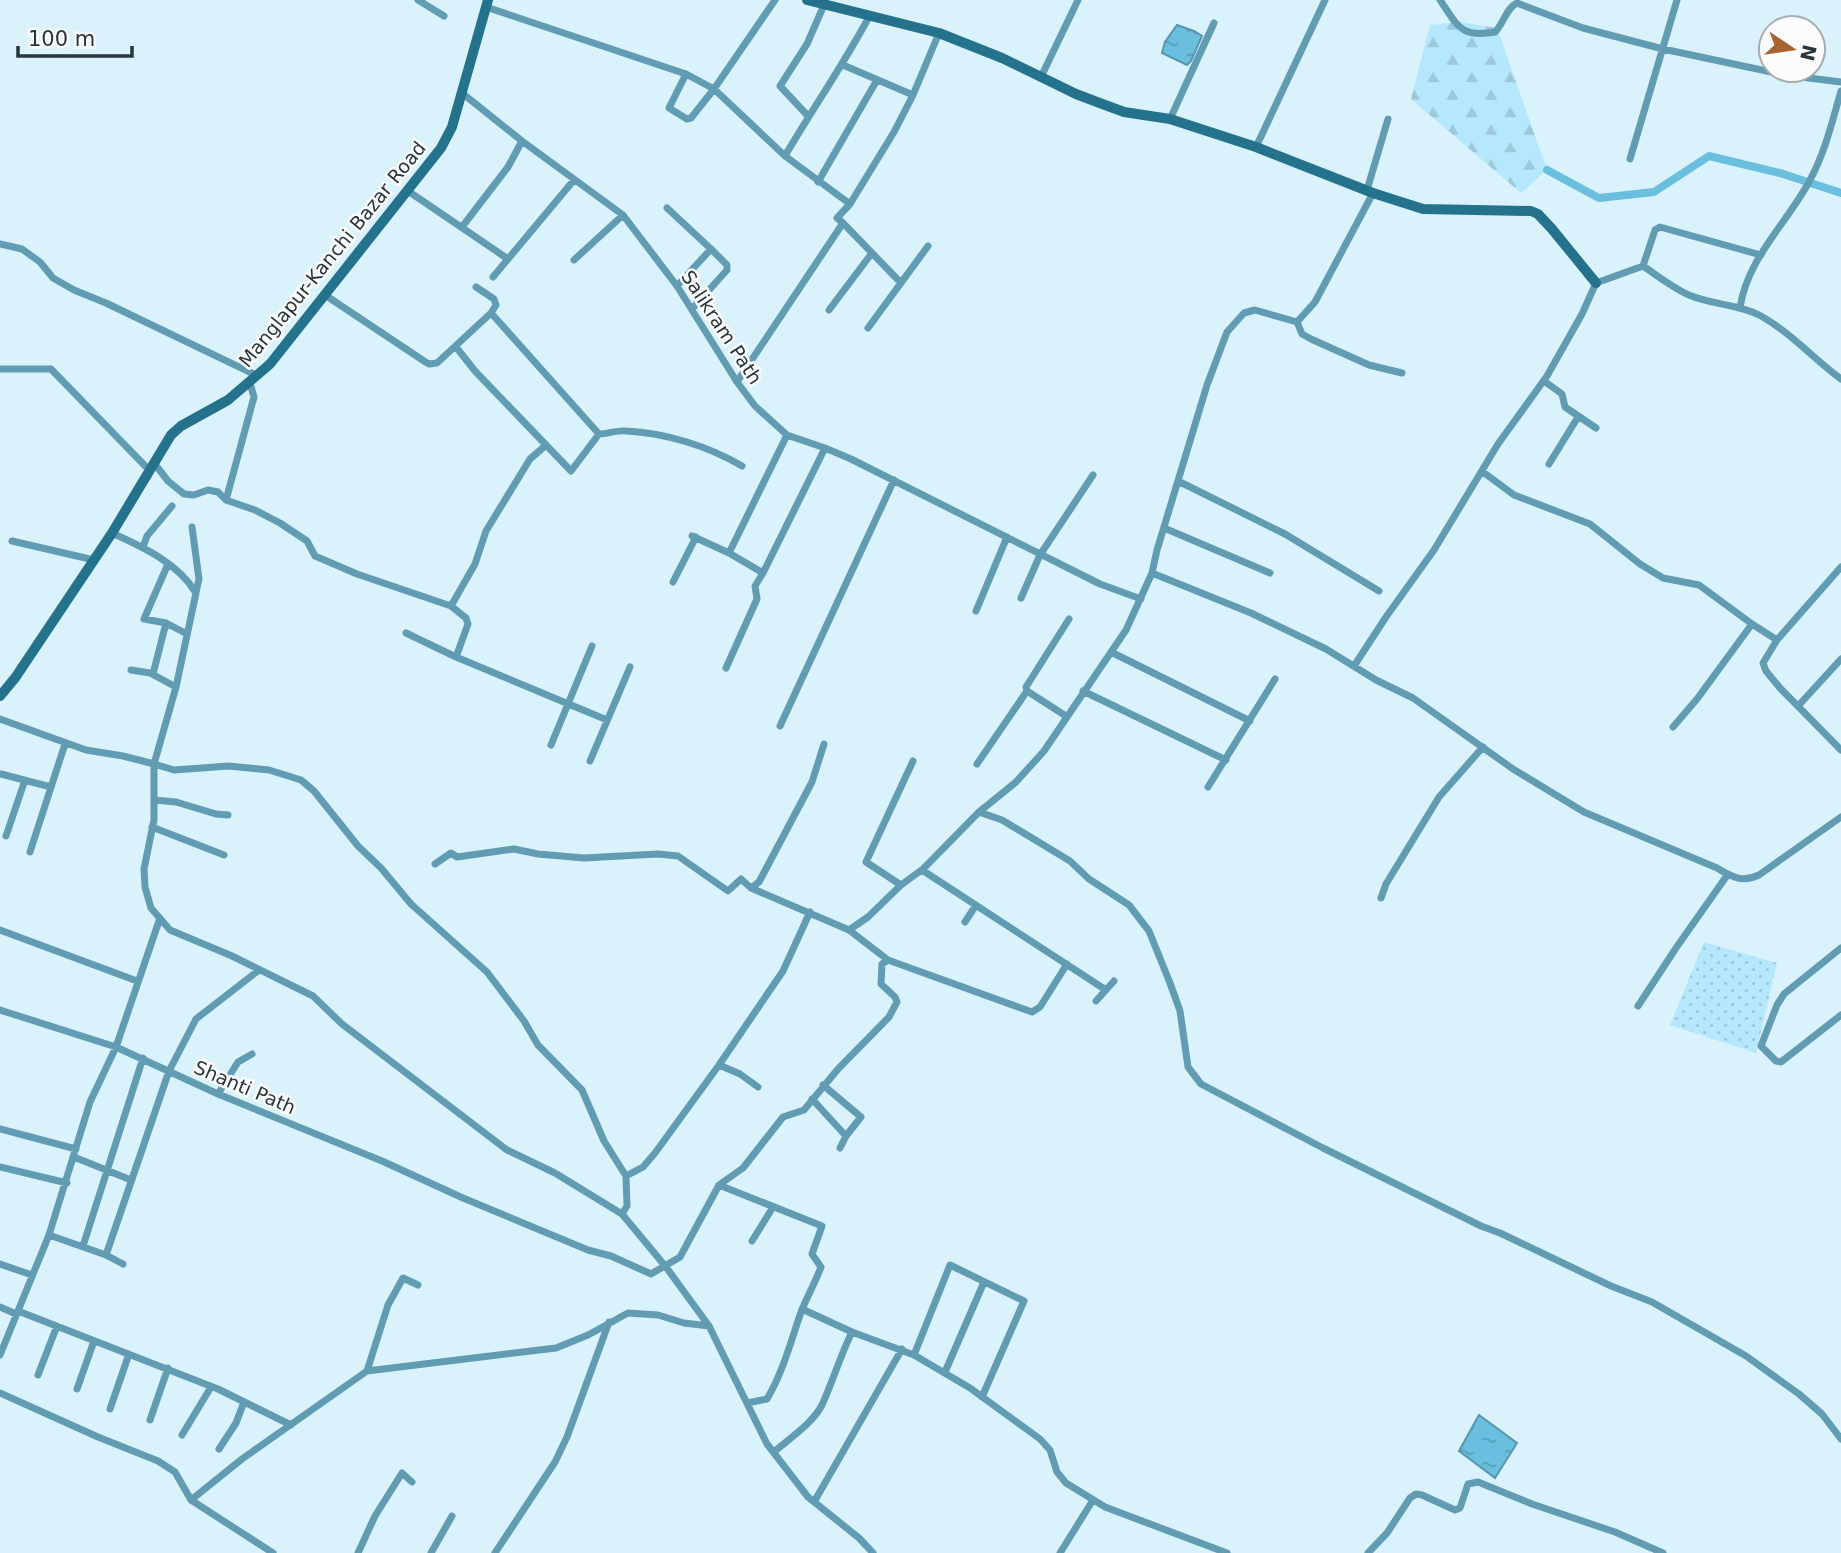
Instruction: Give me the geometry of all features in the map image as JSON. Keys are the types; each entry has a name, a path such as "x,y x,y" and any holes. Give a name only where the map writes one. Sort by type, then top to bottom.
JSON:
{"street":[{"path":"418,0 444,16"},
{"path":"686,74 669,108 687,119 691,118 715,89 775,0"},
{"path":"807,0 939,33 1076,94 1124,112 1170,119 1256,147 1370,192 1423,209 1531,211 1538,214 1552,229 1596,283"},
{"path":"1041,77 1078,0"},
{"path":"1256,147 1325,0"},
{"path":"1440,0 1465,32 1495,32 1502,25 1511,6 1517,3 1583,27 1663,50 1785,75 1841,82"},
{"path":"1630,159 1677,0"},
{"path":"487,4 686,74 715,89 785,156 850,204"},
{"name":"Manglapur-Kanchi Bazar Road","path":"0,695 15,678 112,533 171,435 181,426 228,400 254,380 325,295 444,143 462,93 487,4"},
{"path":"808,116 780,86 807,44 824,5"},
{"path":"785,156 808,116 843,65 870,15"},
{"path":"1170,119 1214,23"},
{"path":"901,283 837,218 850,204 894,132 939,33"},
{"path":"843,65 913,95"},
{"path":"818,182 877,80"},
{"path":"1740,308 1750,274 1809,183 1822,157 1841,91"},
{"name":"Salikram Path","path":"462,93 623,215 677,286 737,382 755,406 787,435 825,448 1100,584 1141,599"},
{"path":"1297,322 1315,302 1370,192 1388,119"},
{"path":"462,227 508,167 522,141"},
{"path":"493,277 574,180"},
{"path":"408,191 508,259"},
{"path":"667,208 728,267 692,309"},
{"path":"574,260 623,215"},
{"path":"737,382 843,223"},
{"path":"1643,266 1655,230 1660,227 1761,255"},
{"path":"0,244 22,248 40,262 53,278 74,290 106,303 254,380 254,397 226,500"},
{"path":"868,328 928,246"},
{"path":"677,286 710,248"},
{"path":"829,310 872,253"},
{"path":"1354,666 1434,550 1498,444 1544,381 1582,314 1596,283 1643,266"},
{"path":"1643,266 1687,294 1755,313 1777,326 1841,379"},
{"path":"325,295 429,364 437,363 456,347 496,305 494,299 476,288"},
{"path":"849,930 922,870 979,812 1016,782 1044,751 1126,630 1141,599 1152,573 1207,385 1227,332 1244,313 1255,310 1297,322"},
{"path":"491,313 599,434"},
{"path":"1297,322 1302,334 1369,365 1402,373"},
{"path":"456,347 571,471 599,434 623,430 659,436 719,452 742,466"},
{"path":"0,369 51,369 152,467 184,494 194,495 208,490 218,492 226,500 255,510 280,523 307,541 315,556 357,574 451,606 466,618 468,624 456,657"},
{"path":"1544,381 1560,391 1565,407 1596,428"},
{"path":"1549,464 1578,417"},
{"path":"729,553 787,435"},
{"path":"451,606 475,564 486,531 530,459 545,446"},
{"path":"726,668 757,599 755,586 825,448"},
{"path":"1483,472 1514,495 1590,524 1640,564 1663,578 1699,585 1777,640"},
{"path":"1021,598 1040,555 1093,475"},
{"path":"780,726 894,480"},
{"path":"1178,481 1285,534 1379,591"},
{"path":"143,547 147,536 172,506"},
{"path":"192,527 198,579 176,687 154,764 154,820 144,869 145,887 151,908 170,930 313,996 342,1024 508,1150 555,1173 622,1214 666,1267 709,1326 767,1444 808,1497 859,1538 873,1553"},
{"path":"1164,528 1270,573"},
{"path":"112,533 143,547 168,564 188,580 195,593"},
{"path":"673,582 694,537 763,573"},
{"path":"976,611 1007,537"},
{"path":"12,541 94,560"},
{"path":"168,564 144,619 166,623 187,634"},
{"path":"1840,746 1820,731 1766,671 1763,663 1777,640 1841,567"},
{"path":"1152,573 1281,627 1413,698 1584,813 1744,880 1759,875 1841,817"},
{"path":"977,764 1027,691 1026,687 1069,620"},
{"path":"153,674 166,623"},
{"path":"1673,727 1752,624"},
{"path":"406,633 456,657 607,720"},
{"path":"551,745 593,646"},
{"path":"1111,652 1250,721"},
{"path":"1799,705 1841,659"},
{"path":"590,761 630,667"},
{"path":"131,670 153,674 176,687"},
{"path":"1208,787 1275,679"},
{"path":"1027,691 1066,716"},
{"path":"1083,691 1226,760"},
{"path":"0,719 86,751 123,756 174,770 244,767 269,770 302,780 411,904 487,972 524,1021 538,1045 582,1090 604,1141 626,1176 627,1206 622,1214"},
{"path":"30,852 65,744"},
{"path":"751,888 759,882 812,782 824,744"},
{"path":"1381,898 1386,884 1434,804 1483,747"},
{"path":"901,885 866,862 913,761"},
{"path":"1,774 51,787"},
{"path":"6,836 25,780"},
{"path":"154,800 176,802 228,815"},
{"path":"979,812 1002,820 1070,860 1089,879 1129,905 1149,931 1170,983 1180,1011 1188,1067 1200,1084 1481,1226 1654,1304 1772,1373 1822,1414 1841,1438"},
{"path":"152,827 224,855"},
{"path":"435,863 451,853 457,857 514,849 538,855 584,859 658,854 678,856 728,891 741,879 751,888 849,930 888,960 1032,1012 1040,1007 1067,964"},
{"path":"922,870 1106,990"},
{"path":"1638,1006 1675,948 1728,874"},
{"path":"965,922 976,905"},
{"path":"626,1176 643,1167 655,1153 719,1065 783,971 810,912"},
{"path":"0,1355 49,1235 90,1102 116,1047 160,918"},
{"path":"0,930 138,981"},
{"path":"1841,948 1784,994 1761,1046 1776,1061 1781,1062 1841,1015"},
{"path":"666,1267 680,1257 719,1185 743,1168 783,1118 804,1110 823,1086 889,1017 897,1002 881,984 882,964 888,960"},
{"path":"106,1255 169,1071 196,1019 259,970"},
{"path":"1096,1002 1114,981"},
{"name":"Shanti Path","path":"0,1010 143,1058 218,1094 588,1250 611,1256 651,1274 666,1267"},
{"path":"218,1094 238,1062 252,1054"},
{"path":"83,1246 143,1058"},
{"path":"719,1065 740,1074 758,1087"},
{"path":"823,1086 862,1117 840,1148"},
{"path":"812,1099 846,1136"},
{"path":"0,1129 75,1153 131,1180"},
{"path":"0,1167 67,1183"},
{"path":"719,1185 822,1226 812,1254 821,1267 788,1353 767,1399 747,1403"},
{"path":"752,1241 773,1207"},
{"path":"49,1235 106,1255 123,1265"},
{"path":"0,1264 32,1276"},
{"path":"914,1355 950,1265 1024,1301 982,1398"},
{"path":"367,1371 388,1305 403,1278 418,1285"},
{"path":"945,1372 984,1282"},
{"path":"0,1307 168,1368 291,1425"},
{"path":"803,1309 852,1332 902,1349 945,1372 1040,1439 1050,1450 1052,1461 1061,1477 1093,1500 1126,1517 1227,1553"},
{"path":"191,1500 242,1459 367,1371 556,1348 588,1335 628,1313 658,1314 684,1323 709,1326"},
{"path":"495,1553 555,1462 567,1437 609,1322"},
{"path":"38,1374 57,1326"},
{"path":"774,1452 810,1422 821,1407 841,1353 852,1332"},
{"path":"77,1389 94,1341"},
{"path":"814,1502 902,1349"},
{"path":"110,1409 130,1354"},
{"path":"150,1420 168,1368"},
{"path":"182,1435 211,1387"},
{"path":"0,1393 158,1461 175,1472 191,1500 273,1553"},
{"path":"219,1449 236,1423 244,1402"},
{"path":"358,1553 375,1516 402,1473 412,1482"},
{"path":"1368,1553 1387,1532 1410,1498 1416,1494 1455,1510 1460,1508 1468,1484 1478,1482 1532,1504 1615,1532 1663,1553"},
{"path":"1060,1553 1093,1500"},
{"path":"431,1553 452,1516"},
{"path":"1637,1553 1641,1545"}],"green space":[{"path":"1461,22 1497,28 1547,170 1521,193 1411,99 1430,25"},
{"path":"1704,942 1777,963 1756,1053 1670,1025"}],"water":[{"path":"1177,25 1202,36 1187,65 1162,53 1165,42"},
{"path":"1479,1415 1517,1443 1495,1478 1459,1451"}],"waterway":[{"path":"1547,170 1599,198 1654,192 1709,156 1780,173 1841,193"}]}
